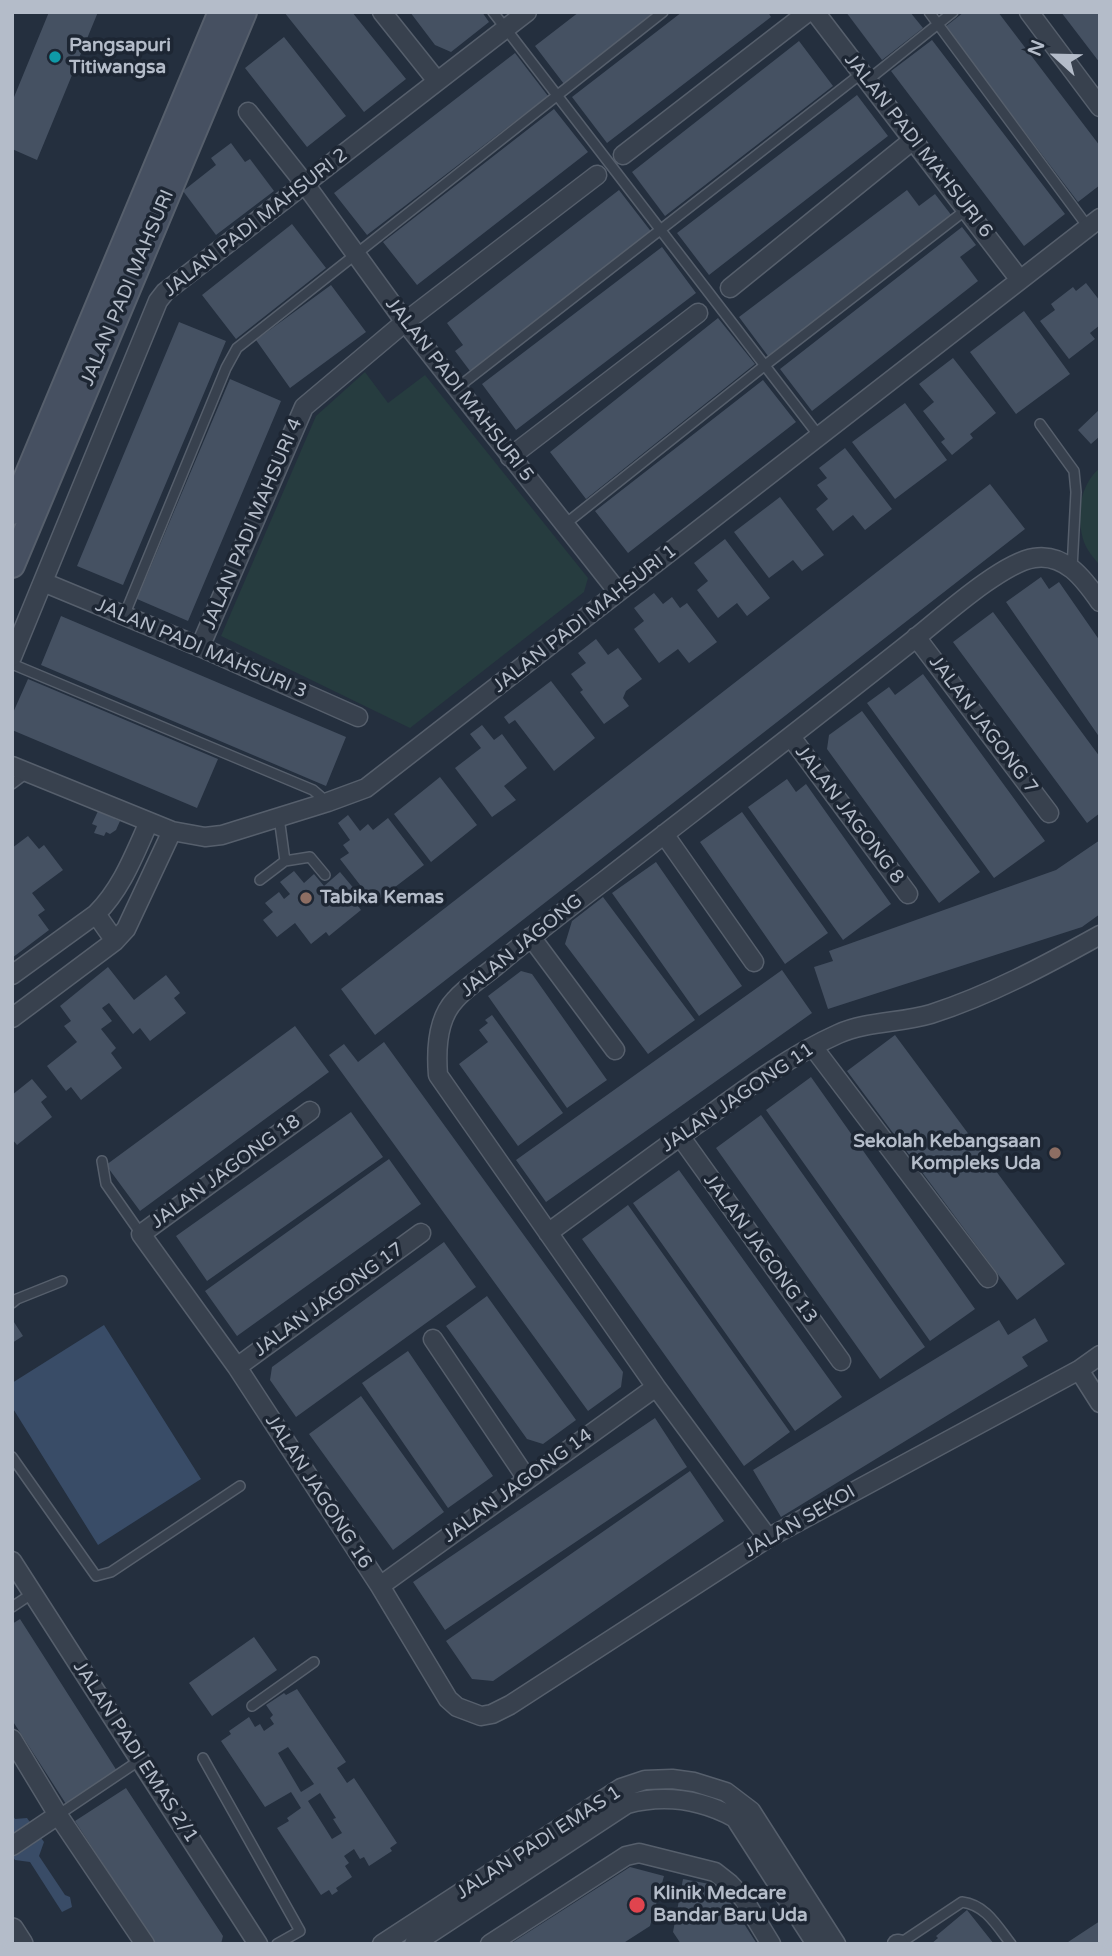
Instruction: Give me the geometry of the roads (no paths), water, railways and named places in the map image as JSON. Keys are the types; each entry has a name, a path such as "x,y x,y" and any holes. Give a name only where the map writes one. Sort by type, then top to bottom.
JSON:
{"main road":[{"name":"JALAN PADI MAHSURI","path":"12,512 221,12"},
{"name":"JALAN PADI MAHSURI","path":"12,565 244,12"}],"street":[{"path":"382,12 437,81"},
{"name":"JALAN PADI MAHSURI 2","path":"12,657 158,301 165,292 527,12"},
{"path":"623,155 808,12"},
{"name":"JALAN PADI MAHSURI 6","path":"815,12 1020,280"},
{"path":"1029,12 1100,107"},
{"name":"JALAN PADI MAHSURI 5","path":"248,111 305,184 405,322 618,592"},
{"path":"730,288 914,140"},
{"name":"JALAN PADI MAHSURI 4","path":"200,647 304,407 405,322 597,175"},
{"name":"JALAN PADI MAHSURI 1","path":"20,769 188,836 214,836 366,788 1094,223"},
{"path":"510,457 698,313"},
{"name":"JALAN JAGONG","path":"768,1538 656,1387 438,1075 437,1041 443,1021 454,1000 531,937 791,737 975,590 1015,565 1033,558 1049,557 1076,571"},
{"path":"1076,571 1100,602"},
{"name":"JALAN PADI MAHSURI 3","path":"43,582 200,647 358,717"},
{"name":"JALAN JAGONG 7","path":"916,637 1049,813"},
{"name":"JALAN JAGONG 8","path":"791,737 908,894"},
{"path":"12,975 96,914 108,901 121,881 149,822"},
{"path":"12,1018 115,942 126,929 172,831"},
{"path":"664,834 754,962"},
{"path":"96,914 115,942"},
{"name":"JALAN JAGONG 11","path":"548,1233 742,1091 813,1047 840,1033 910,1019 959,1004 1046,965 1100,935"},
{"path":"531,937 615,1050"},
{"path":"813,1047 988,1278"},
{"name":"JALAN JAGONG 18","path":"141,1234 310,1111"},
{"name":"JALAN JAGONG 13","path":"680,1136 841,1361"},
{"name":"JALAN JAGONG 17","path":"237,1367 421,1233"},
{"name":"JALAN JAGONG 16","path":"141,1234 237,1367 380,1586 448,1699 457,1707 481,1716 510,1705"},
{"path":"433,1339 527,1479"},
{"name":"JALAN SEKOI","path":"510,1705 768,1538 1079,1370 1100,1355"},
{"path":"1079,1370 1100,1404"},
{"name":"JALAN JAGONG 14","path":"380,1586 656,1387"},
{"name":"JALAN PADI EMAS 2/1","path":"12,1561 258,1944"},
{"path":"12,1739 58,1815 145,1944"},
{"name":"JALAN PADI EMAS 1","path":"382,1944 621,1788 645,1780 672,1779 694,1782 726,1792 751,1811 836,1944"},
{"name":"JALAN PADI EMAS 1","path":"421,1941 627,1804 667,1798 716,1808 735,1818 816,1944"},
{"path":"12,1846 58,1815"},
{"path":"490,1944 626,1856 639,1853 715,1872 743,1898 771,1944"},
{"path":"12,1930 21,1944"}],"lane":[{"path":"493,12 819,436"},
{"path":"124,616 226,368 237,348 663,12"},
{"path":"929,12 1094,223"},
{"path":"457,388 953,12"},
{"path":"564,525 967,209"},
{"path":"1040,424 1074,471 1076,571"},
{"path":"12,664 313,790 328,802"},
{"path":"12,785 20,769"},
{"path":"279,817 285,861"},
{"path":"260,880 285,861 310,857 326,875"},
{"path":"102,1161 106,1184 141,1234"},
{"path":"12,1303 17,1298 62,1280"},
{"path":"12,1457 96,1576 111,1572 240,1486"},
{"path":"12,1607 33,1593"},
{"path":"252,1706 314,1662"},
{"path":"203,1758 300,1931 277,1944"},
{"path":"58,1815 140,1760"},
{"path":"898,1944 962,1902 984,1909 1011,1944"}],"water":[{"path":"104,1325 201,1479 98,1545 12,1407 12,1383"},
{"path":"12,1814 15,1819 27,1818 44,1842 39,1856 65,1895 70,1897 72,1907 62,1912 30,1862 15,1860 12,1855"}],"place":[{"name":"Pangsapuri Titiwangsa","path":"55,57"},
{"name":"Tabika Kemas","path":"306,898"},
{"name":"Sekolah Kebangsaan Kompleks Uda","path":"1055,1153"},
{"name":"Klinik Medcare Bandar Baru Uda","path":"637,1905"}]}
